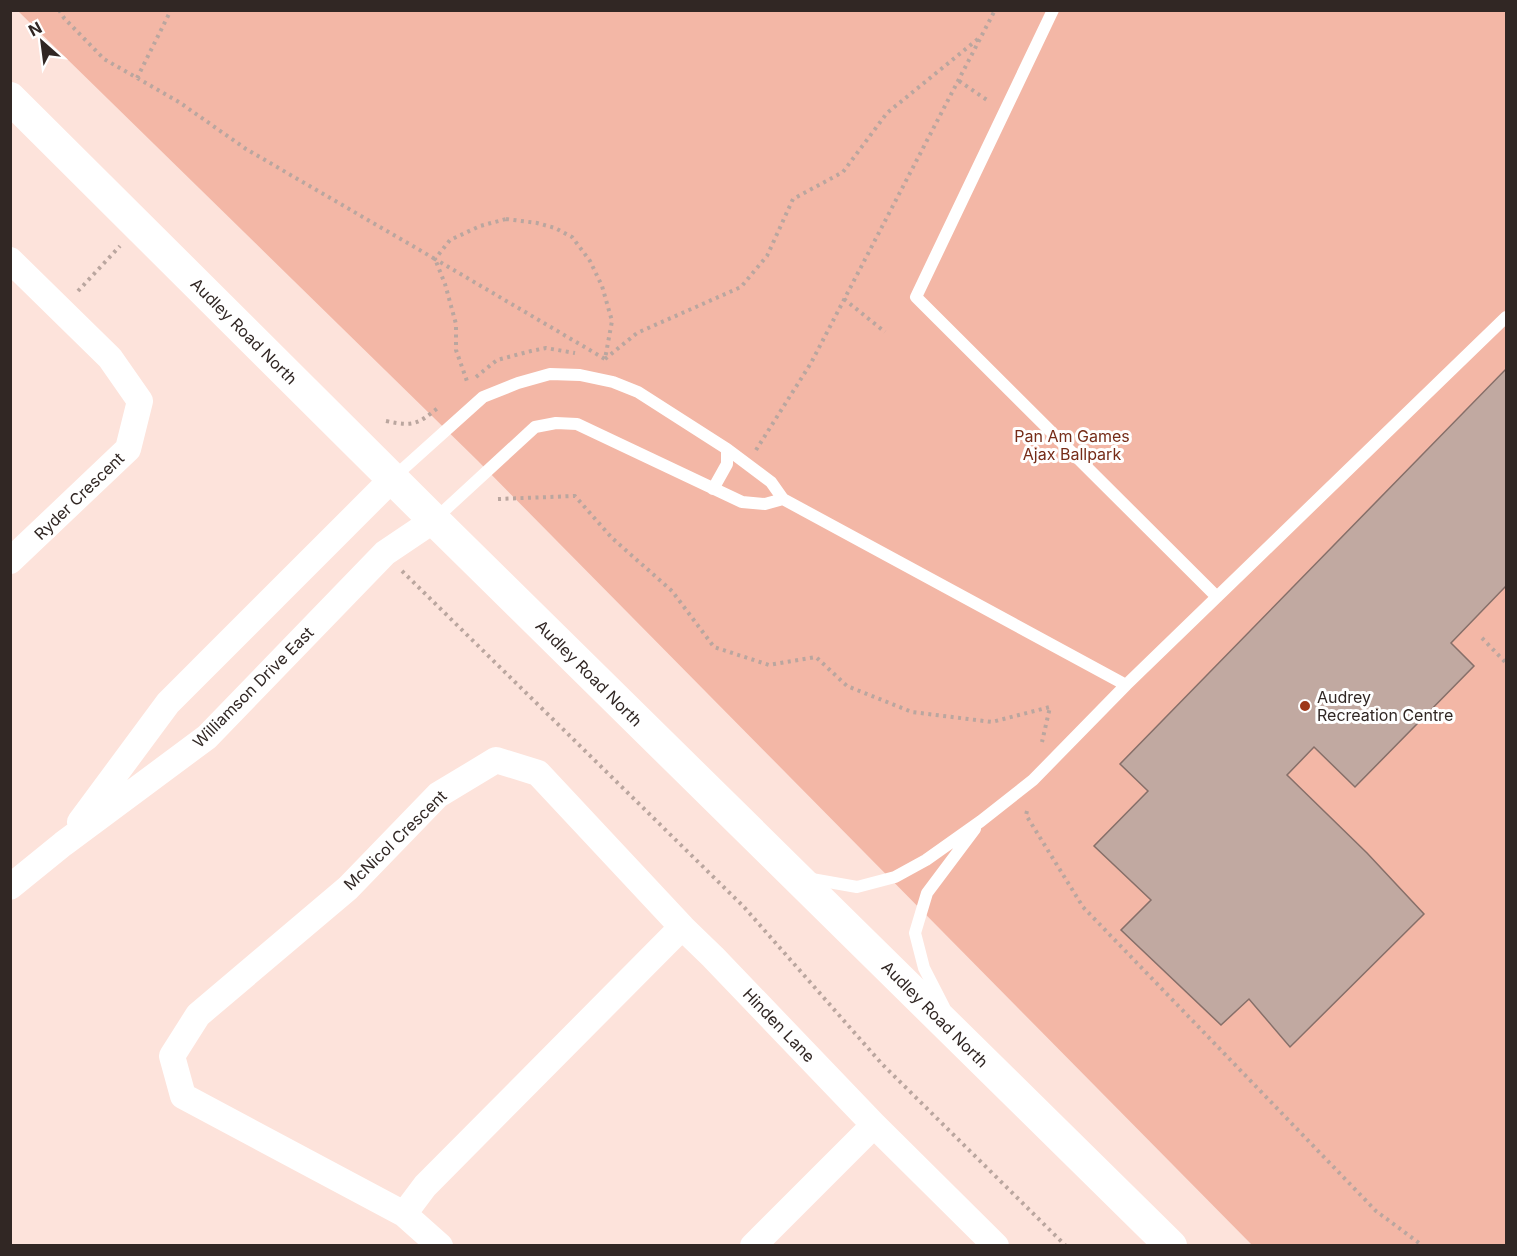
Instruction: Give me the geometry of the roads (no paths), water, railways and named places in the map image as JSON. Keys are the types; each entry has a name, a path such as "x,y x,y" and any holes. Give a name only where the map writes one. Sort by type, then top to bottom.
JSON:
{"street":[{"name":"Audley Road North","path":"10,98 434,520 1171,1245"},
{"name":"Ryder Crescent","path":"10,260 110,358 140,401 128,449 10,561"},
{"name":"Williamson Drive East","path":"63,844 168,704 393,478"},
{"name":"Williamson Drive East","path":"10,887 63,844 207,737 385,553 434,520"},
{"name":"McNicol Crescent","path":"440,1245 404,1214 183,1096 172,1056 198,1015 348,888 438,795 496,760 538,773 682,927"},
{"name":"Hinden Lane","path":"682,927 874,1125 996,1245"},
{"path":"404,1214 425,1186 682,927"},
{"path":"753,1245 874,1125"}],"lane":[{"path":"1053,10 916,297 1217,597"},
{"path":"795,876 857,887 895,877 926,860 1034,780 1126,685 1506,316"},
{"path":"393,478 483,397 518,383 550,374 580,375 613,382 638,392 727,449 771,482 783,499 1126,685"},
{"path":"434,520 535,427 556,423 577,424 742,502 765,504 783,499"},
{"path":"713,489 727,464 727,449"},
{"path":"961,1039 924,968 915,933 927,893 981,821"}],"place":[{"name":"Audrey Recreation Centre","path":"1305,706"}],"park label":[{"name":"Pan Am Games Ajax Ballpark","path":"1072,445"}]}
